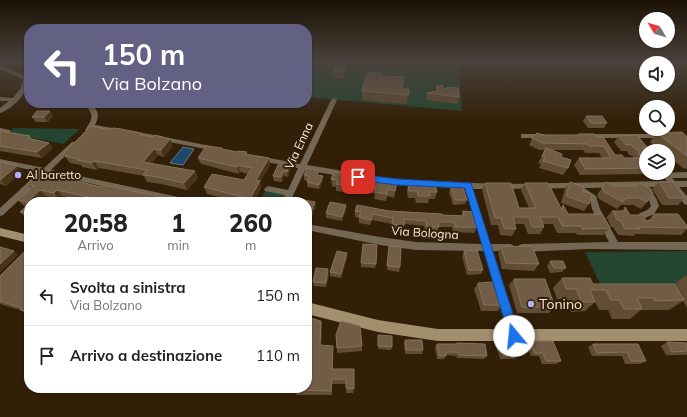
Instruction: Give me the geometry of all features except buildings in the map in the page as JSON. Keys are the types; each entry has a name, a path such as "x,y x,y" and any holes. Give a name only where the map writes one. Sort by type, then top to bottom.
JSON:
{"main road":[{"path":"0,232 24,238"},
{"path":"312,309 373,325 410,332 438,335 687,335"}],"street":[{"path":"0,111 14,100 24,88"},
{"path":"0,99 14,100"},
{"name":"Via Enna","path":"289,197 334,100"},
{"path":"0,213 91,126 95,117 95,111 92,108"},
{"path":"91,126 225,151"},
{"path":"0,130 8,131"},
{"path":"523,136 553,136"},
{"path":"581,136 637,136 643,144"},
{"path":"601,136 606,144"},
{"path":"253,157 397,182 468,185 575,186 687,184"},
{"path":"0,161 165,197"},
{"path":"675,174 687,175"},
{"path":"670,180 687,202"},
{"path":"0,205 32,183"},
{"path":"642,224 640,220 641,216 651,212 654,204 643,184"},
{"path":"468,185 514,336"},
{"path":"575,186 593,198 596,209 615,245"},
{"path":"268,189 291,193"},
{"name":"Via Bologna","path":"312,228 425,247 488,249 615,245 687,246"}],"green space":[{"path":"312,81 460,81 462,111 312,97"},
{"path":"14,128 80,129 63,144 8,133"},
{"path":"266,190 286,194 284,197 262,197"},
{"path":"687,251 687,285 601,286 585,252"}],"water":[{"path":"183,147 194,149 183,165 170,163"}],"place":[{"name":"Al baretto","path":"18,175"},
{"name":"Tonino","path":"531,304"}],"route":[{"path":"358,177 421,184 468,185 514,336"}]}
